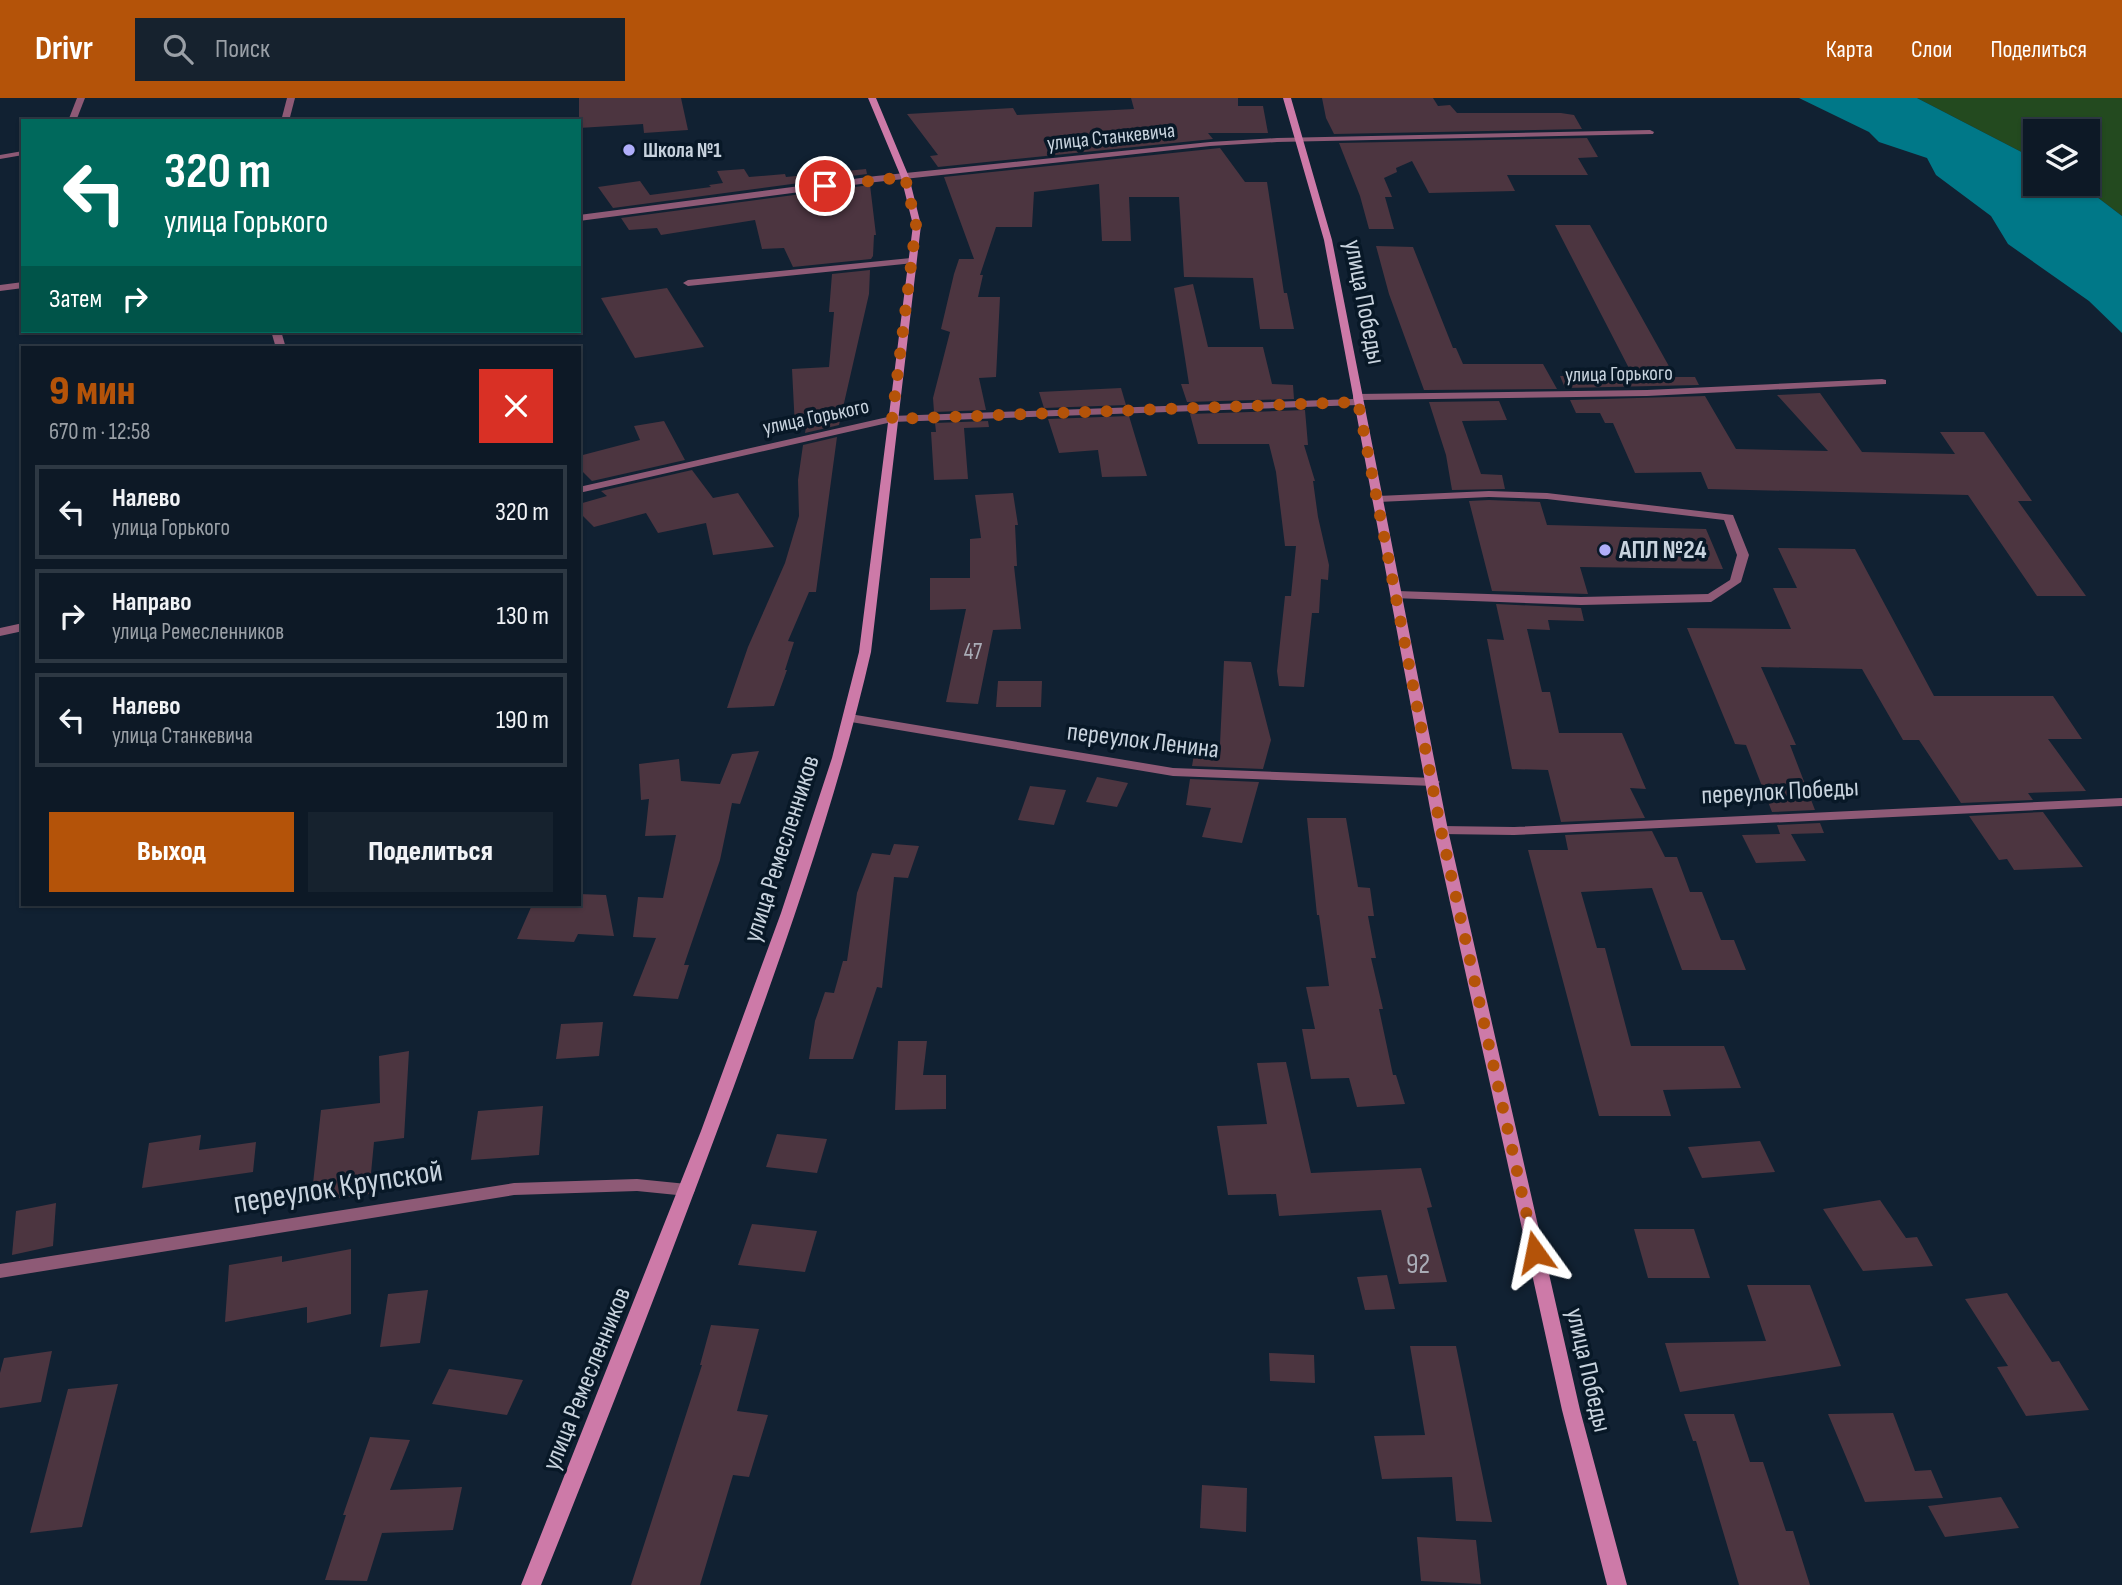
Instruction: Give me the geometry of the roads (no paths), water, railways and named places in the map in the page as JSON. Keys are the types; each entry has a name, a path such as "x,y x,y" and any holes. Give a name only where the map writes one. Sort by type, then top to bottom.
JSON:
{"street":[{"path":"73,119 81,98"},
{"path":"286,119 291,98"},
{"name":"улица Ремесленников","path":"531,1585 688,1190 786,923 850,718 865,652 916,225 905,177 872,98"},
{"name":"улица Победы","path":"1287,98 1328,240 1441,830 1567,1396 1617,1585"},
{"name":"улица Станкевича","path":"581,218 905,177 1210,144 1650,132"},
{"path":"0,157 21,153"},
{"path":"688,283 911,261"},
{"path":"0,288 21,285"},
{"name":"улица Горького","path":"581,490 892,419 1358,399 1647,393 1882,382"},
{"path":"1378,499 1489,494 1547,496 1729,517 1743,555 1735,582 1711,598 1581,601 1397,595"},
{"path":"0,632 21,627"},
{"name":"переулок Ленина","path":"850,718 1173,772 1433,782"},
{"name":"переулок Победы","path":"1441,830 1514,831 2122,802"},
{"name":"переулок Крупской","path":"0,1271 514,1189 637,1185 688,1190"}],"water":[{"path":"1799,98 1917,98 2023,153 2023,196 2096,196 2122,216 2122,333 2089,301 2008,244 1991,216 1936,175 1927,158 1879,142 1869,132"}],"place":[{"name":"Школа №1","path":"629,150"},
{"name":"АПЛ №24","path":"1605,550"}]}
